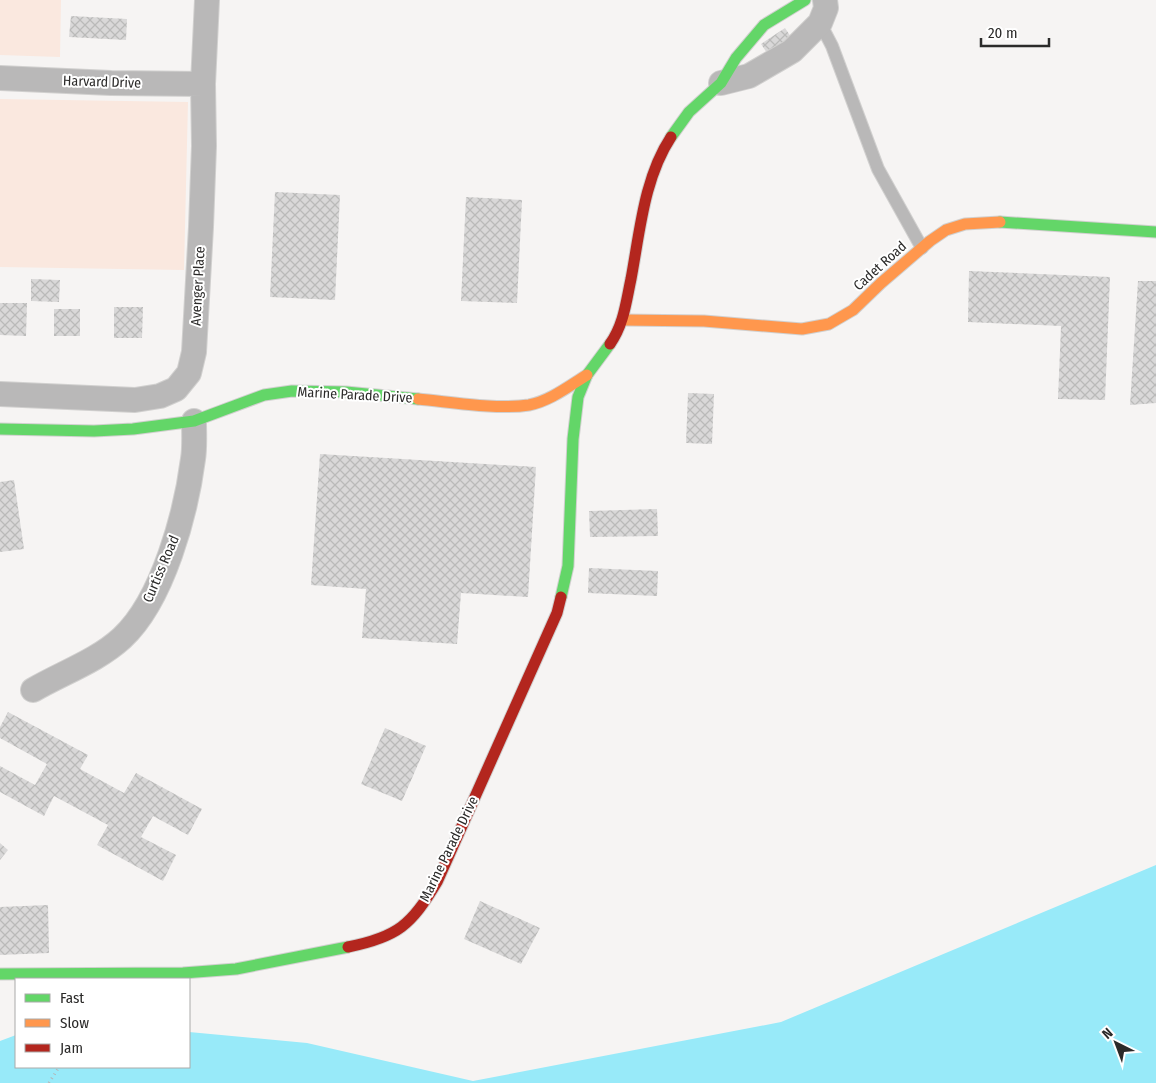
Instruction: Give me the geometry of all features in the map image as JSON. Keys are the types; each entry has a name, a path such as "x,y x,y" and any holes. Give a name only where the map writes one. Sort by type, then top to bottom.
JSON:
{"street":[{"name":"Avenger Place","path":"0,394 135,400 160,396 176,389 189,373 194,352 201,226 204,146 203,84 207,0"},
{"name":"Marine Parade Drive","path":"0,974 183,974 236,969 373,942 399,931 420,911 437,882 557,613 568,566 573,439 578,397 587,375 613,339 623,320 651,178 656,165 668,140 689,112 721,83 736,58 764,25 772,18 805,0"},
{"path":"820,23 826,8 825,0"},
{"name":"Marine Parade Drive","path":"721,83 750,76 786,55 820,23"},
{"name":"Harvard Drive","path":"0,78 111,83 203,84"},
{"name":"Cadet Road","path":"623,320 704,321 802,329 829,324 853,310 881,282 946,230 965,224 993,222 1156,232"},
{"name":"Marine Parade Drive","path":"0,429 94,431 133,429 194,421 264,395 292,391 346,392 492,406 529,405 554,395 587,375"},
{"name":"Curtiss Road","path":"33,690 110,647 131,628 148,603 166,566 185,505 193,458 194,421"}],"lane":[{"path":"820,23 832,46 878,169 922,248"}],"path":[{"path":"49,1083 58,1068"}],"shaded area":[{"path":"0,0 61,0 60,57 0,55"},
{"path":"0,99 188,102 184,270 0,267"}],"water":[{"path":"1156,865 1156,1083 0,1083 0,1041 15,1035 15,1068 190,1068 190,1032 307,1043 473,1081 781,1022"}],"building":[{"path":"71,16 127,19 126,40 69,37"},
{"path":"785,28 793,40 769,56 761,44"},
{"path":"275,192 340,195 335,300 270,297"},
{"path":"466,197 522,200 517,303 461,301"},
{"path":"969,271 1110,277 1105,400 1058,399 1061,326 968,322"},
{"path":"31,279 60,280 59,302 31,301"},
{"path":"1138,281 1156,281 1156,403 1130,405"},
{"path":"0,303 27,303 26,336 0,335"},
{"path":"114,307 143,307 142,338 114,338"},
{"path":"54,309 80,309 80,336 54,336"},
{"path":"688,393 714,394 712,444 686,443"},
{"path":"320,454 536,467 528,597 461,593 457,644 362,638 366,589 311,585"},
{"path":"14,480 24,549 0,552 0,482"},
{"path":"657,509 658,536 590,537 589,511"},
{"path":"589,568 658,571 657,596 588,593"},
{"path":"8,712 88,755 80,769 124,793 136,773 202,809 188,835 153,816 141,837 176,855 163,881 97,845 108,825 54,796 44,816 0,792 0,766 35,785 47,764 0,738 0,727"},
{"path":"385,728 426,746 402,801 361,784"},
{"path":"0,843 8,850 0,860"},
{"path":"480,901 540,928 521,964 464,939"},
{"path":"48,905 49,953 0,955 0,907"}],"traffic: fast":[{"path":"671,137 689,112 721,83 736,58 764,25 805,0"},
{"path":"1000,222 1156,232"},
{"path":"561,597 568,566 573,439 578,397 587,375 610,344"},
{"path":"0,429 94,431 133,429 194,421 264,395 292,391 346,392 418,399"},
{"path":"0,974 183,973 236,969 348,947"}],"traffic: slow":[{"path":"623,320 704,321 802,329 829,324 853,310 881,283 930,241 946,230 965,224 1000,222"},
{"path":"418,399 503,407 529,405 552,397 587,375"}],"traffic: jam":[{"path":"610,344 624,313 640,224 649,187 662,153 671,137"},
{"path":"348,947 379,939 402,927 411,919 428,897 437,882 557,613 561,597"}]}
